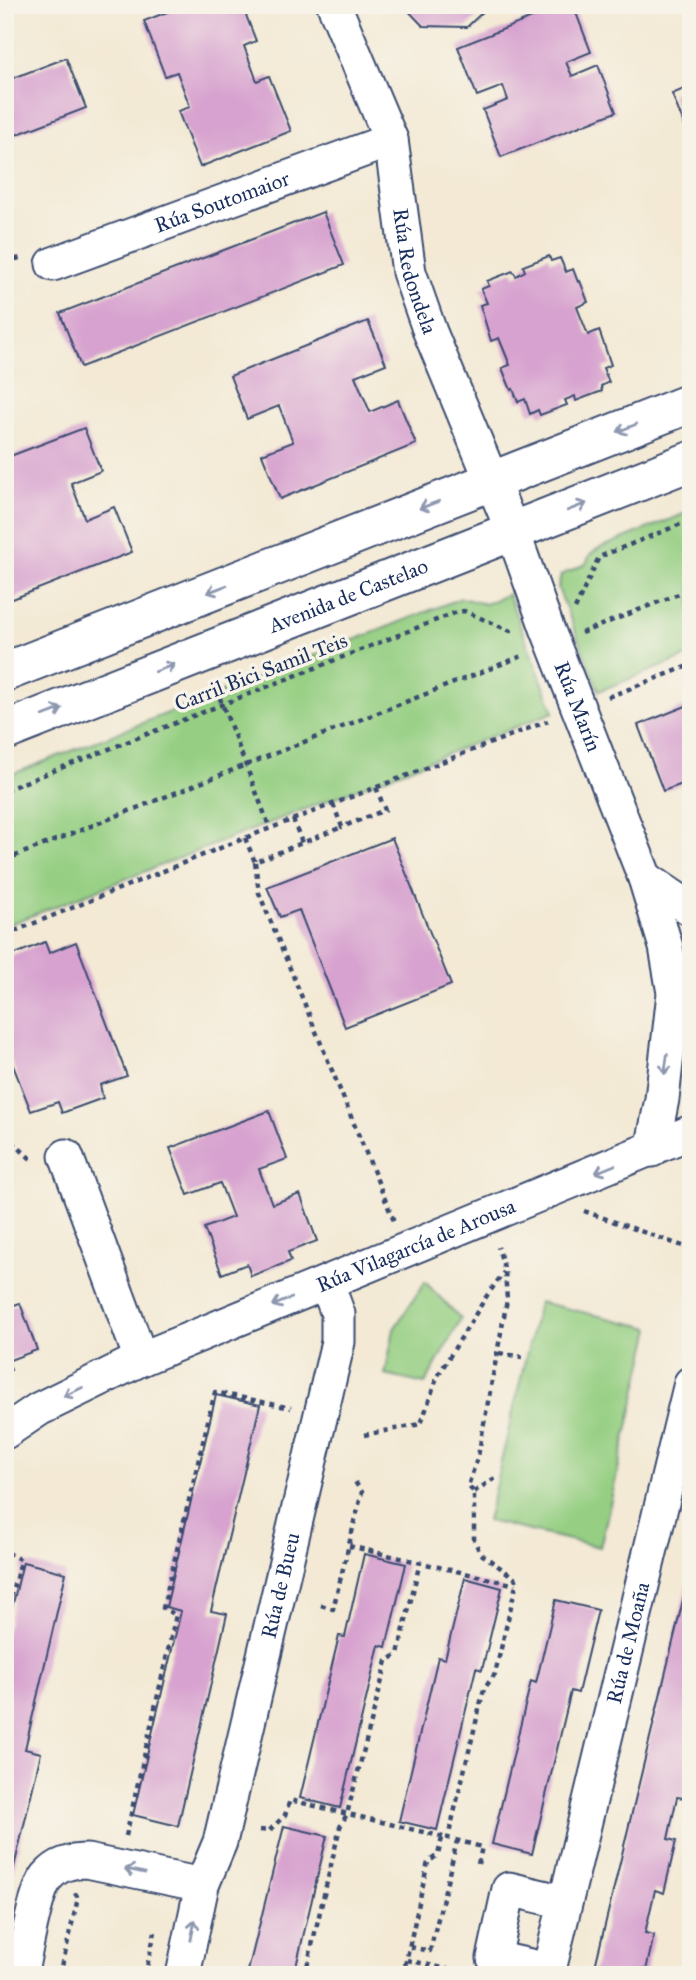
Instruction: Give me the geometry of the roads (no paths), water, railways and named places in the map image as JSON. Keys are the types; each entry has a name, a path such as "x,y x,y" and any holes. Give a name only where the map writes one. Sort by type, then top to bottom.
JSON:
{"main road":[{"path":"5,672 691,403"},
{"name":"Avenida de Castelao","path":"5,731 691,461"}],"street":[{"name":"Rúa Redondela","path":"334,5 391,140 409,272 430,332 513,532"},
{"name":"Rúa Soutomaior","path":"53,264 391,140"},
{"name":"Rúa Marín","path":"513,532 645,878 678,938 662,1099 678,1141"},
{"path":"645,878 691,909"},
{"name":"Rúa Vilagarcía de Arousa","path":"5,1432 39,1409 141,1359 678,1141"},
{"path":"50,1159 141,1359"},
{"name":"Rúa de Bueu","path":"183,1975 202,1885 220,1842 338,1342 338,1314 327,1284"},
{"name":"Rúa de Moaña","path":"564,1902 691,1383"},
{"path":"20,1975 46,1878 71,1861 87,1861 202,1885"}]}
